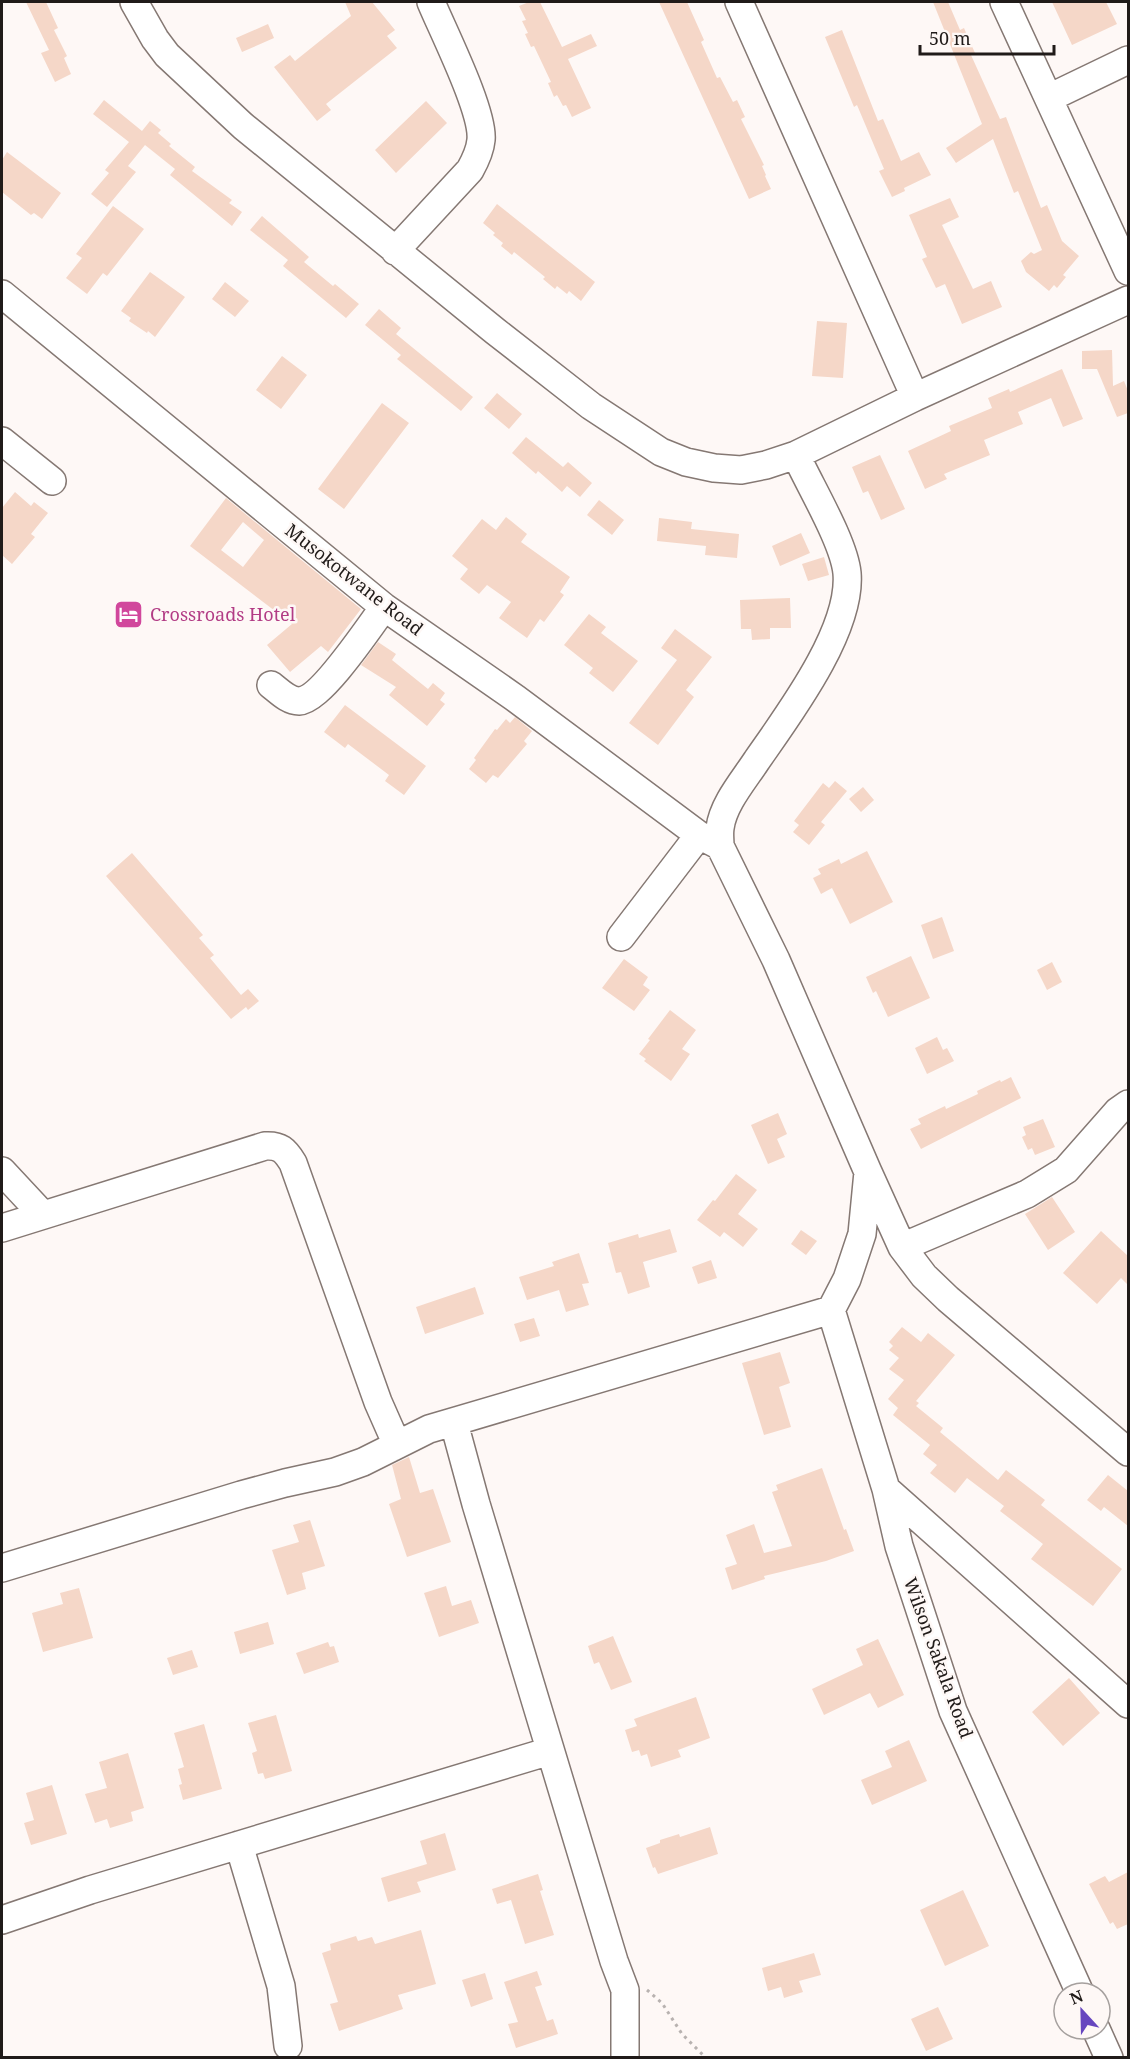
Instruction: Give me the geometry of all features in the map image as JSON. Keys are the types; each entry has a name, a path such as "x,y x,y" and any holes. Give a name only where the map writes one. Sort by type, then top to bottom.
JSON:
{"street":[{"path":"134,2 155,39 182,71 243,126 395,251 591,406 661,452 686,462 714,468 741,470 796,455 915,397 1128,300"},
{"path":"395,251 470,170 482,139 474,103 430,2"},
{"path":"739,2 915,397"},
{"path":"1004,2 1128,271"},
{"path":"1049,98 1128,60"},
{"name":"Musokotwane Road","path":"2,294 384,607 515,698 710,841"},
{"path":"2,441 52,481"},
{"path":"621,937 710,841 720,827 728,805 805,691 823,656 847,595 847,571 840,547 796,455"},
{"path":"271,685 291,699 301,701 314,695 348,656 384,607"},
{"path":"710,841 776,960 902,1247 924,1276 948,1299 1128,1452"},
{"path":"902,1247 1027,1194 1047,1183 1066,1170 1118,1111 1128,1104"},
{"path":"2,1228 265,1146 277,1146 286,1151 293,1163 378,1402 393,1436 393,1447"},
{"path":"2,1171 43,1215"},
{"path":"2,1568 242,1495 335,1473 363,1462 429,1429 831,1310 847,1279 862,1234 868,1172"},
{"name":"Wilson Sakala Road","path":"831,1310 886,1489 899,1546 953,1711 1075,1981"},
{"path":"454,1423 550,1751 614,1961 625,1990 625,2058"},
{"path":"886,1489 1128,1704"},
{"path":"2,1920 90,1890 550,1751"},
{"path":"239,1845 281,1986 288,2046"},
{"path":"1101,2041 1109,2058"}],"path":[{"path":"625,1990 645,1988 662,2003 682,2034 706,2058"}],"building":[{"path":"26,2 46,2 58,28 54,30 67,56 64,58 71,74 55,82 41,53 49,50"},
{"path":"345,2 372,2 395,30 387,36 397,48 326,104 331,110 317,121 274,67 290,55 295,61 351,16"},
{"path":"529,2 540,2 562,47 591,34 597,46 568,59 591,108 572,117 566,105 563,106 557,95 554,97 548,83 551,82 534,46 531,47 525,34 528,33 522,21 526,20 519,6"},
{"path":"659,2 687,2 704,40 701,42 717,78 720,77 733,102 737,100 745,117 741,119 764,165 762,166 771,189 749,199"},
{"path":"933,2 948,2 960,30 964,28 975,53 971,55 1000,119 1006,117 1041,208 1047,205 1062,241 1079,256 1063,275 1066,277 1057,288 1054,285 1049,291 1026,272 1021,261 1031,252 1034,254 1042,250 1018,191 1014,193 993,139 956,163 946,148 982,124"},
{"path":"1052,2 1106,2 1117,24 1072,45"},
{"path":"268,24 274,38 242,52 236,38"},
{"path":"842,30 878,121 883,119 901,161 919,152 931,175 904,188 905,191 892,197 879,171 884,169 857,105 854,107 825,37"},
{"path":"104,100 142,131 150,121 161,130 158,133 171,144 169,146 195,167 192,171 232,200 229,203 242,212 232,226 170,175 175,169 145,145 128,166 136,172 107,207 91,194 109,173 105,170 129,142 93,114"},
{"path":"426,101 447,123 396,173 375,150"},
{"path":"7,152 61,193 42,219 34,213 31,215 2,192 2,160"},
{"path":"950,198 959,217 942,225 973,289 991,281 1002,307 962,324 945,284 936,288 922,259 927,257 909,215"},
{"path":"497,204 595,282 581,301 569,291 567,294 557,286 555,289 543,279 545,277 514,252 512,255 501,246 503,243 483,223"},
{"path":"113,206 144,229 107,276 103,273 87,294 66,278 82,258 76,254"},
{"path":"262,216 309,257 304,262 359,304 346,318 283,266 288,260 250,230"},
{"path":"150,272 185,297 155,337 129,321 131,318 121,311"},
{"path":"225,282 249,301 235,317 212,299"},
{"path":"379,309 401,328 396,334 473,397 461,411 397,359 401,355 365,325"},
{"path":"817,321 847,323 843,378 812,376"},
{"path":"1112,350 1113,386 1124,381 1128,391 1128,413 1117,417 1097,369 1082,369 1082,351"},
{"path":"282,356 307,375 281,409 256,390"},
{"path":"1062,369 1083,419 1063,427 1051,398 1018,412 1023,424 984,440 990,455 944,474 947,479 925,489 908,451 951,431 949,426 992,408 988,398 1009,389 1010,392"},
{"path":"497,393 522,414 509,429 484,408"},
{"path":"382,403 409,423 344,509 318,489"},
{"path":"526,437 563,467 568,462 592,483 580,497 567,486 562,492 512,453"},
{"path":"880,455 905,509 881,520 868,491 863,493 852,467"},
{"path":"15,492 31,506 34,502 48,513 31,534 35,537 12,564 2,555 2,508"},
{"path":"226,498 361,609 328,652 321,646 290,672 267,645 292,624 190,546","holes":["243,522 264,540 243,567 221,550"]},
{"path":"599,500 624,520 612,535 587,515"},
{"path":"506,517 527,534 521,542 570,577 560,592 564,595 544,622 540,619 527,638 499,618 511,602 487,585 479,594 460,579 468,569 452,556 482,519 496,530"},
{"path":"659,518 692,522 691,529 739,534 737,558 705,555 706,546 657,541"},
{"path":"801,533 810,553 780,566 772,546"},
{"path":"824,557 829,575 808,581 802,564"},
{"path":"790,598 791,628 770,628 770,639 752,640 751,629 741,629 740,600"},
{"path":"589,614 606,627 601,633 638,661 613,692 589,673 593,668 564,645"},
{"path":"675,629 712,657 686,690 694,697 658,745 629,723 677,660 661,648"},
{"path":"378,642 396,654 392,660 428,689 433,683 445,693 440,700 445,704 427,726 389,695 396,687 361,665"},
{"path":"345,705 426,766 404,795 385,781 389,775 348,744 345,748 324,732"},
{"path":"515,717 532,731 524,741 527,744 498,778 493,775 486,783 469,769 476,760 474,758 495,729 497,730 506,719 510,723"},
{"path":"835,781 847,791 821,822 825,825 809,845 793,832 799,825 794,821 823,783 829,788"},
{"path":"863,787 874,800 861,812 849,799"},
{"path":"867,851 893,902 850,924 832,888 821,894 813,878 821,874 818,869 839,859 841,864"},
{"path":"132,853 203,935 199,938 214,955 210,958 241,995 248,989 259,1001 248,1010 246,1007 231,1019 106,876"},
{"path":"942,917 954,951 933,959 921,925"},
{"path":"911,956 930,998 888,1017 876,991 873,993 866,977"},
{"path":"624,959 648,977 643,985 650,990 634,1011 602,988"},
{"path":"1052,962 1062,982 1047,990 1037,970"},
{"path":"670,1010 696,1030 682,1049 690,1054 671,1081 644,1061 646,1059 639,1054"},
{"path":"937,1037 943,1050 947,1048 954,1061 927,1074 915,1048"},
{"path":"1011,1077 1021,1098 921,1149 910,1129 921,1124 918,1119 945,1106 946,1109 978,1094 977,1091"},
{"path":"778,1113 787,1134 777,1139 785,1157 768,1164 751,1125"},
{"path":"1043,1119 1055,1147 1035,1155 1032,1148 1028,1150 1022,1137 1026,1135 1023,1127"},
{"path":"736,1174 757,1190 738,1214 758,1229 743,1247 724,1232 720,1237 697,1220"},
{"path":"1052,1197 1075,1232 1048,1250 1025,1214"},
{"path":"670,1229 677,1252 643,1262 650,1287 628,1294 621,1272 616,1273 608,1243 638,1234 639,1238"},
{"path":"801,1230 817,1241 806,1255 791,1244"},
{"path":"1101,1231 1128,1256 1128,1285 1121,1278 1097,1304 1063,1273"},
{"path":"579,1253 589,1283 582,1284 589,1305 566,1312 559,1290 527,1300 519,1277 554,1266 552,1262"},
{"path":"711,1260 717,1278 698,1284 692,1267"},
{"path":"475,1287 484,1314 425,1334 416,1307"},
{"path":"534,1318 540,1336 520,1342 514,1324"},
{"path":"902,1327 921,1342 928,1333 955,1355 916,1401 919,1403 916,1406 943,1428 940,1432 998,1480 1006,1470 1045,1500 1041,1505 1122,1569 1093,1606 1031,1559 1043,1544 1000,1511 1004,1506 967,1478 955,1493 930,1473 937,1465 923,1454 930,1445 893,1415 898,1408 888,1399 904,1380 889,1369 899,1358 889,1350 893,1346 889,1342"},
{"path":"780,1352 790,1383 779,1387 791,1427 764,1435 742,1363"},
{"path":"409,1457 420,1493 433,1489 451,1542 407,1557 389,1504 401,1499 392,1465"},
{"path":"822,1468 854,1551 826,1561 764,1576 765,1579 732,1590 725,1568 737,1564 726,1535 754,1524 764,1553 792,1546 772,1492 778,1490 776,1485"},
{"path":"1108,1475 1128,1491 1128,1526 1104,1507 1101,1511 1087,1500"},
{"path":"310,1520 325,1566 302,1573 306,1589 287,1595 272,1550 299,1542 293,1525"},
{"path":"446,1586 452,1606 471,1600 479,1623 439,1637 424,1593"},
{"path":"79,1588 93,1638 43,1652 32,1613 63,1604 60,1593"},
{"path":"268,1622 274,1644 240,1654 234,1632"},
{"path":"613,1636 632,1682 611,1690 599,1662 594,1664 588,1646"},
{"path":"878,1639 904,1695 878,1708 870,1693 824,1715 812,1689 863,1665 856,1649"},
{"path":"328,1642 330,1647 334,1646 339,1662 304,1674 296,1653"},
{"path":"192,1650 198,1667 173,1675 167,1658"},
{"path":"1069,1678 1100,1713 1063,1746 1032,1712"},
{"path":"696,1697 710,1738 678,1750 681,1757 651,1767 647,1754 641,1756 639,1750 632,1752 625,1730 637,1726 634,1719"},
{"path":"276,1715 292,1771 265,1779 263,1773 258,1774 252,1753 257,1751 248,1723"},
{"path":"204,1724 222,1789 183,1800 178,1769 184,1767 174,1733"},
{"path":"909,1740 927,1781 872,1805 861,1780 892,1767 885,1751"},
{"path":"128,1753 144,1808 131,1812 133,1821 110,1828 107,1819 95,1823 85,1794 107,1788 99,1762"},
{"path":"52,1785 67,1834 31,1845 24,1823 34,1820 26,1793"},
{"path":"710,1827 718,1854 658,1874 655,1867 653,1868 646,1848 660,1843 660,1840 679,1834 680,1837"},
{"path":"445,1833 456,1870 417,1882 421,1892 388,1902 381,1878 427,1864 420,1841"},
{"path":"1128,1872 1128,1924 1117,1929 1113,1922 1110,1924 1089,1884 1105,1876 1109,1882"},
{"path":"538,1874 543,1890 540,1891 554,1935 525,1944 511,1900 497,1904 492,1889"},
{"path":"963,1890 989,1946 945,1966 920,1910"},
{"path":"421,1930 436,1984 398,1995 403,2009 339,2031 330,2004 338,2002 322,1953 331,1950 330,1944 356,1936 358,1941 372,1937 375,1944"},
{"path":"814,1953 821,1975 799,1981 803,1992 784,1998 781,1987 768,1991 762,1968"},
{"path":"537,1971 542,1985 535,1987 547,2021 553,2019 558,2034 516,2048 508,2024 518,2022 504,1982"},
{"path":"485,1973 493,1999 471,2007 462,1980"},
{"path":"938,2007 953,2039 926,2051 911,2019"}],"place":[{"name":"Crossroads Hotel","path":"129,615"}]}
